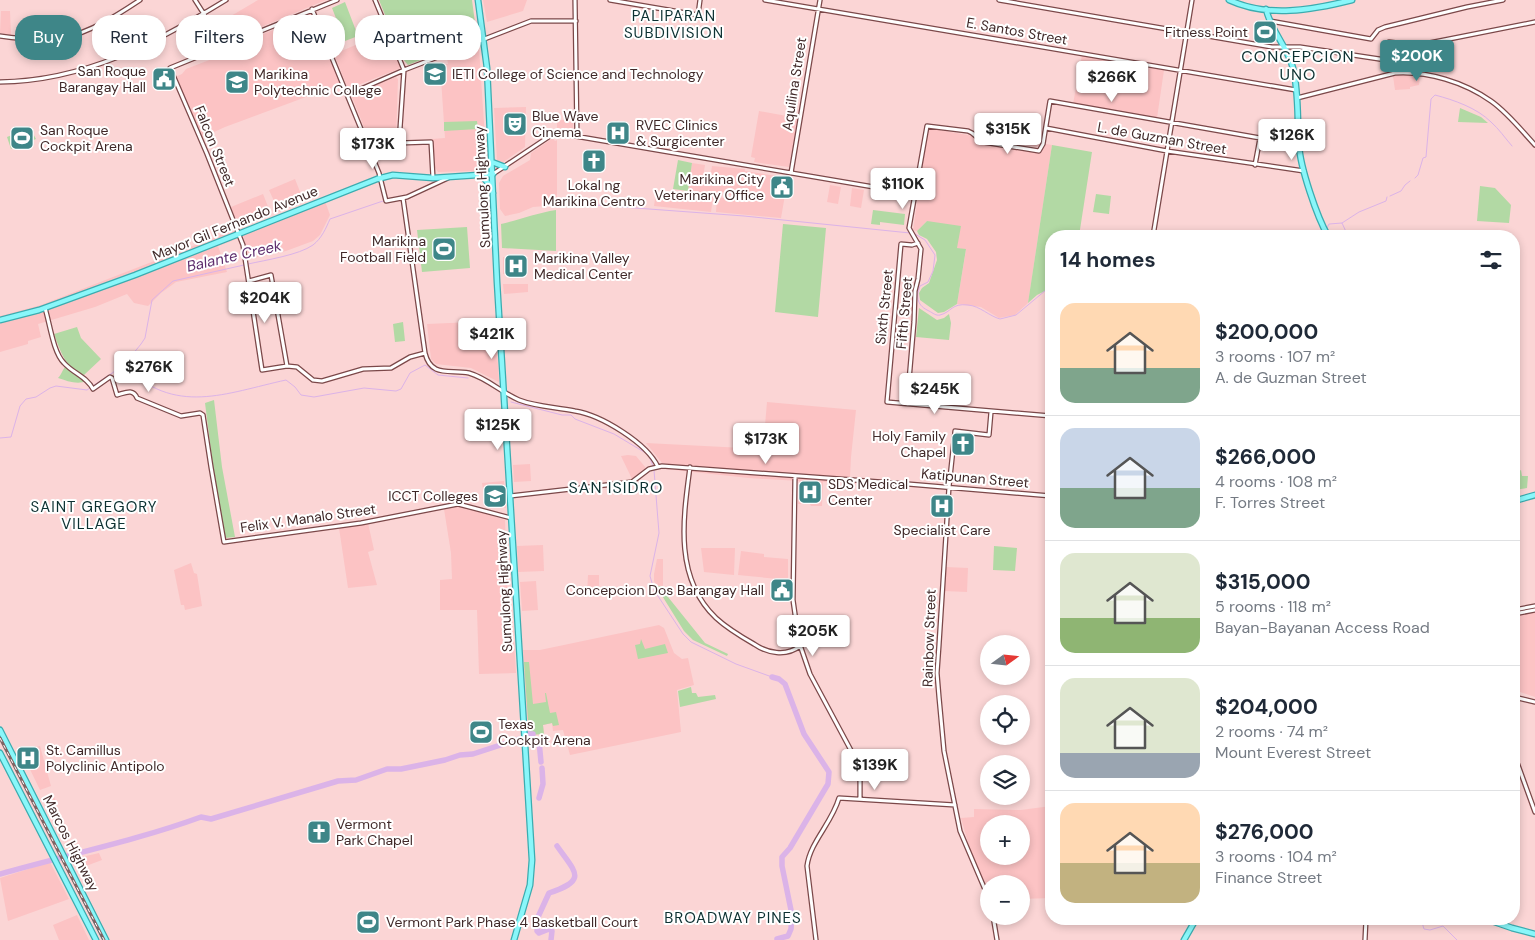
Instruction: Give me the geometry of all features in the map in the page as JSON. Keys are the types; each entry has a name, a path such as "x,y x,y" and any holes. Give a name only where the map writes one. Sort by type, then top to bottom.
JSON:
{"main road":[{"name":"Sumulong Highway","path":"478,0 484,40 493,174 511,518 532,860 530,885 514,940"},
{"path":"1229,0 1240,5 1266,9 1305,10 1352,0"},
{"path":"1266,9 1268,21 1285,48 1293,66 1297,98 1299,145 1305,172 1325,230"},
{"path":"492,162 505,167"},
{"name":"Mayor Gil Fernando Avenue","path":"0,320 46,308 381,178 393,175 433,178 493,174"},
{"path":"480,176 488,184 494,197"},
{"path":"1520,500 1535,495"},
{"name":"Marcos Highway","path":"0,730 106,940"},
{"name":"Marcos Highway","path":"0,753 96,940"},
{"path":"1184,940 1193,925"},
{"path":"1503,925 1535,934"}],"street":[{"path":"0,36 41,40 70,36 105,22 140,0"},
{"path":"195,0 204,14"},
{"path":"0,82 51,78 88,68 139,49 226,0"},
{"path":"263,31 336,0"},
{"path":"375,0 404,70 399,143 431,142 433,178"},
{"path":"576,0 577,136"},
{"path":"610,0 698,15 700,0"},
{"name":"E. Santos Street","path":"764,0 1296,90"},
{"name":"Aquilina Street","path":"791,173 820,0"},
{"path":"999,0 1272,47 1300,47 1386,60 1388,42 1414,45 1535,22"},
{"path":"1155,230 1185,32 1192,0"},
{"path":"1268,21 1371,39 1378,30 1385,27 1503,0"},
{"path":"312,10 381,178 386,201 403,198 449,177"},
{"path":"347,94 404,70 531,22 576,21"},
{"name":"Falcon Street","path":"192,60 170,68 238,233 249,281 262,370 287,366"},
{"path":"1297,98 1383,75 1407,72 1428,75 1451,82 1488,99 1501,109 1535,145"},
{"path":"915,194 927,126 968,131 983,142 1039,151 1042,147 1050,101 1260,138 1254,165"},
{"name":"L. de Guzman Street","path":"1046,128 1167,151 1305,172"},
{"name":"Mayor Gil Fernando Avenue","path":"493,174 553,134 577,136 915,194"},
{"name":"Fifth Street","path":"907,404 915,291 921,250 910,228 915,194"},
{"path":"403,198 425,353 429,364 438,370 469,373 504,394 521,401 551,408 578,411 621,430 651,454 655,467 632,482 510,496"},
{"name":"Sixth Street","path":"907,404 887,402 902,244 912,245 917,242"},
{"path":"249,281 272,275 287,366 298,367 313,380 322,381 362,369 391,368 410,357 425,353"},
{"name":"Felix V. Manalo Street","path":"46,308 59,356 76,374 83,376 92,387 110,377 112,378 117,395 133,392 137,398 180,416 200,413 204,415 224,542 361,523 458,504 511,518"},
{"path":"907,404 1045,416"},
{"name":"Rainbow Street","path":"980,879 960,831 941,724 937,673 949,487 955,431 989,434 991,412"},
{"name":"Katipunan Street","path":"655,467 690,467 795,477 1045,495"},
{"path":"690,467 684,516 684,535 689,576 697,594 714,616 726,627 758,647 780,653 794,650 800,646"},
{"path":"795,477 793,600 800,646 810,674 854,756 860,775 860,799"},
{"path":"1520,610 1535,606"},
{"path":"1520,611 1535,610"},
{"path":"1520,698 1535,702"},
{"path":"1520,771 1535,812"},
{"path":"816,940 807,866 808,859 830,820 839,798 955,805"},
{"path":"994,925 997,940"},
{"path":"1364,940 1365,925"}],"shaded area":[{"path":"258,0 326,0 290,15 273,15 273,22 263,26 263,15 233,15"},
{"path":"483,0 527,0 523,11 487,22"},
{"path":"1,11 10,11 11,35 0,33"},
{"name":"Marikina Polytechnic College","path":"273,30 273,60 331,60 341,84 225,127 201,138 175,77 182,74 186,69 209,60 263,60 263,34"},
{"path":"355,45 355,60 398,60 401,68 348,89 336,60 345,60 345,49"},
{"path":"1082,55 1164,70 1157,118 1073,104"},
{"path":"447,60 480,60 487,168 475,171 438,172 434,166 432,139 445,138 440,64 448,64"},
{"path":"1406,74 1420,76 1419,85 1410,87 1410,89 1395,90 1393,76"},
{"path":"396,77 398,79 396,139 370,142 352,97 356,93"},
{"path":"526,107 525,147 502,163 499,163 497,161 494,108"},
{"path":"759,111 798,118 789,167 754,162 755,158 751,157"},
{"path":"557,120 573,120 573,129 569,131 557,130"},
{"path":"1026,127 1044,131 1040,146 1036,147 1004,141 1005,136 1014,138 1025,131"},
{"path":"928,128 972,136 979,143 1036,153 1041,153 1046,144 1052,145 1028,303 1015,315 999,318 981,307 957,304 966,250 957,248 927,221 917,231 913,230"},
{"path":"553,138 555,141 557,140 557,205 533,207 505,216 500,209 499,183 503,176 530,160 531,153"},
{"path":"692,163 705,165 702,184 709,184 712,166 745,169 745,171 788,178 781,218 716,212 717,197 740,200 741,196 688,191"},
{"path":"295,179 304,202 279,212 269,190"},
{"path":"830,185 841,187 838,204 827,202"},
{"path":"852,188 864,190 861,208 850,206"},
{"path":"656,192 713,197 711,212 654,206"},
{"path":"263,194 271,214 238,227 231,207"},
{"path":"325,201 330,215 320,235 313,241 286,251 249,259 243,235"},
{"path":"234,230 237,239 218,246 227,272 176,282 148,306 134,303 127,294 95,307 38,324 41,337 28,341 28,344 0,352 0,316 41,305"},
{"name":"Marikina Valley Medical Center","path":"503,257 528,258 528,274 503,274"},
{"name":"Marikina Valley Medical Center","path":"503,284 528,284 528,292 504,294"},
{"path":"495,321 499,382 471,368 436,364 431,359 427,324"},
{"path":"767,402 856,410 850,477 1045,493 1045,498 977,491 823,482 822,506 811,506 810,504 798,504 799,481 749,478 656,468 656,466 662,463 646,443 763,449"},
{"path":"621,456 636,456 646,468 632,479"},
{"path":"530,464 531,481 514,482 513,465"},
{"name":"ICCT Colleges","path":"504,481 506,508 485,502 482,483"},
{"path":"454,506 465,507 505,520 508,609 512,610 516,673 479,674 477,610 440,610 440,580 452,579 451,553 444,509"},
{"path":"368,523 374,550 368,552 377,585 348,588 339,528"},
{"path":"543,545 544,571 518,572 517,546"},
{"path":"701,548 735,548 734,575 704,572"},
{"path":"741,551 764,554 764,557 788,559 788,580 738,575"},
{"path":"657,559 663,559 663,586 656,586 654,581"},
{"path":"191,563 194,573 197,574 202,606 185,610 184,605 181,605 174,570"},
{"path":"946,567 968,568 967,592 944,591"},
{"path":"588,575 599,575 599,594 587,594"},
{"path":"536,581 538,610 522,611 520,582"},
{"path":"1535,612 1535,697 1520,692 1520,614"},
{"path":"659,625 664,628 674,653 682,659 688,658 694,685 677,690 681,732 570,755 563,730 553,731 552,723 543,725 544,734 528,735 523,650 540,650"},
{"path":"40,746 51,786 40,790 24,757 29,749"},
{"path":"54,796 65,835 61,836 43,801"},
{"path":"1045,807 1045,898 1030,899 1030,875 981,875 970,850 961,818 974,817 974,809 1021,810"},
{"path":"99,853 102,860 78,869 73,859"},
{"path":"50,862 69,899 8,921 0,878"},
{"path":"77,915 89,940 59,940 53,925"}],"green space":[{"path":"379,0 472,0 474,15 385,15"},
{"path":"345,2 355,28 355,37 345,41 345,15 335,15 332,8"},
{"path":"404,60 421,60 408,65"},
{"path":"1460,108 1481,117 1488,123 1458,122"},
{"path":"477,121 478,129 444,131 444,122"},
{"name":"San Roque Cockpit Arena","path":"30,128 36,139 11,149 7,137"},
{"path":"1052,145 1092,152 1080,230 1045,230 1045,291 1028,303"},
{"path":"678,160 692,163 688,191 673,189"},
{"path":"1480,186 1495,188 1511,205 1509,223 1477,221"},
{"path":"1096,194 1111,196 1109,214 1093,212"},
{"path":"556,210 556,251 502,248 501,224"},
{"path":"873,210 905,214 904,225 880,222 880,225 871,224"},
{"path":"927,221 961,226 957,248 966,249 957,304 944,312 938,313 920,300 919,293 929,283 937,260 936,252 927,239 919,235 917,231"},
{"path":"783,224 826,228 818,317 775,312"},
{"name":"Marikina Football Field","path":"467,227 470,268 422,272 417,230"},
{"path":"919,308 937,320 949,314 951,323 949,340 916,337"},
{"path":"403,322 405,341 395,342 393,324"},
{"path":"77,327 81,338 101,359 84,375 68,364 61,353 54,334"},
{"path":"66,366 86,381 76,383 58,378"},
{"path":"214,400 222,467 235,537 225,538 216,490 205,403"},
{"path":"1520,471 1522,476 1528,476 1527,488 1520,489"},
{"path":"994,546 1017,548 1015,571 993,570"},
{"path":"656,586 663,586 664,592 705,643 728,654 727,656 693,640 684,631"},
{"path":"641,639 645,649 665,644 668,653 638,659 635,645 640,644"},
{"path":"524,662 529,662 533,704 546,702 546,693 550,713 556,712 559,725 553,726 552,723 543,725 544,734 529,735"},
{"path":"691,687 692,693 696,693 698,697 715,695 716,699 680,707 678,691"}],"waterway":[{"path":"1415,178 1418,175 1423,158 1426,157 1431,99 1435,95 1457,102 1479,113 1494,125 1512,146"},
{"path":"1390,196 1401,191 1410,181"},
{"path":"1342,223 1359,212 1386,201 1387,197"},
{"name":"Balante Creek","path":"248,264 282,257 307,249 319,239 330,219 383,201"},
{"path":"581,204 744,216 910,233"},
{"path":"1327,228 1329,224 1342,223 1345,230"},
{"path":"915,234 925,240 935,255 933,271 928,282 920,286 918,301 922,307 936,315 944,314 958,305 968,305 977,307 1000,319 1016,315 1045,291"},
{"name":"Balante Creek","path":"0,438 11,437 20,406 26,399 36,397 56,386 87,390 124,365 145,338 152,300 173,281 244,265"},
{"path":"124,365 143,381 162,391 181,396 201,397 222,395 286,380 301,395 314,397 364,388 396,391 401,389 410,373 425,365 438,375 468,378"},
{"path":"511,402 562,415 571,415 575,419 614,434 644,452"},
{"path":"649,456 653,466"},
{"path":"654,470 659,533 650,576 654,590 683,634 691,642 736,664 772,677"},
{"path":"772,677 779,679 785,684 804,734 829,772 828,784 790,848 782,857 782,866 792,915 791,929 788,936 777,939"},
{"path":"528,734 533,734"},
{"path":"0,874 126,841 201,817 211,819 338,781 356,780 387,769 401,769 460,755 473,754 519,739"},
{"path":"539,741 541,762"},
{"path":"539,798 543,784 542,768"},
{"path":"551,940 552,931 549,929 539,933 537,931 538,917 549,893 569,884 574,880 575,875 557,846"},
{"path":"1423,925 1424,929 1430,930 1443,926 1457,940"}],"railway":[{"path":"0,738 104,940"}],"place":[{"name":"Fitness Point","path":"1265,32"},
{"name":"IETI College of Science and Technology","path":"435,74"},
{"name":"San Roque Barangay Hall","path":"164,79"},
{"name":"Marikina Polytechnic College","path":"237,82"},
{"name":"Blue Wave Cinema","path":"515,124"},
{"name":"RVEC Clinics & Surgicenter","path":"618,133"},
{"name":"San Roque Cockpit Arena","path":"22,138"},
{"name":"Lokal ng Marikina Centro","path":"594,161"},
{"name":"Marikina City Veterinary Office","path":"782,187"},
{"name":"Marikina Football Field","path":"444,249"},
{"name":"Marikina Valley Medical Center","path":"516,266"},
{"name":"Holy Family Chapel","path":"963,444"},
{"name":"SDS Medical Center","path":"810,492"},
{"name":"ICCT Colleges","path":"495,496"},
{"name":"Specialist Care","path":"942,506"},
{"name":"Concepcion Dos Barangay Hall","path":"782,590"},
{"name":"Texas Cockpit Arena","path":"481,732"},
{"name":"St. Camillus Polyclinic Antipolo","path":"28,758"},
{"name":"Vermont Park Chapel","path":"319,832"},
{"name":"Vermont Park Phase 4 Basketball Court","path":"368,922"}],"district":[{"name":"PALIPARAN SUBDIVISION","path":"674,24"},
{"name":"CONCEPCION UNO","path":"1298,65"},
{"name":"SAN ISIDRO","path":"616,487"},
{"name":"SAINT GREGORY VILLAGE","path":"94,516"},
{"name":"BROADWAY PINES","path":"733,918"}]}
